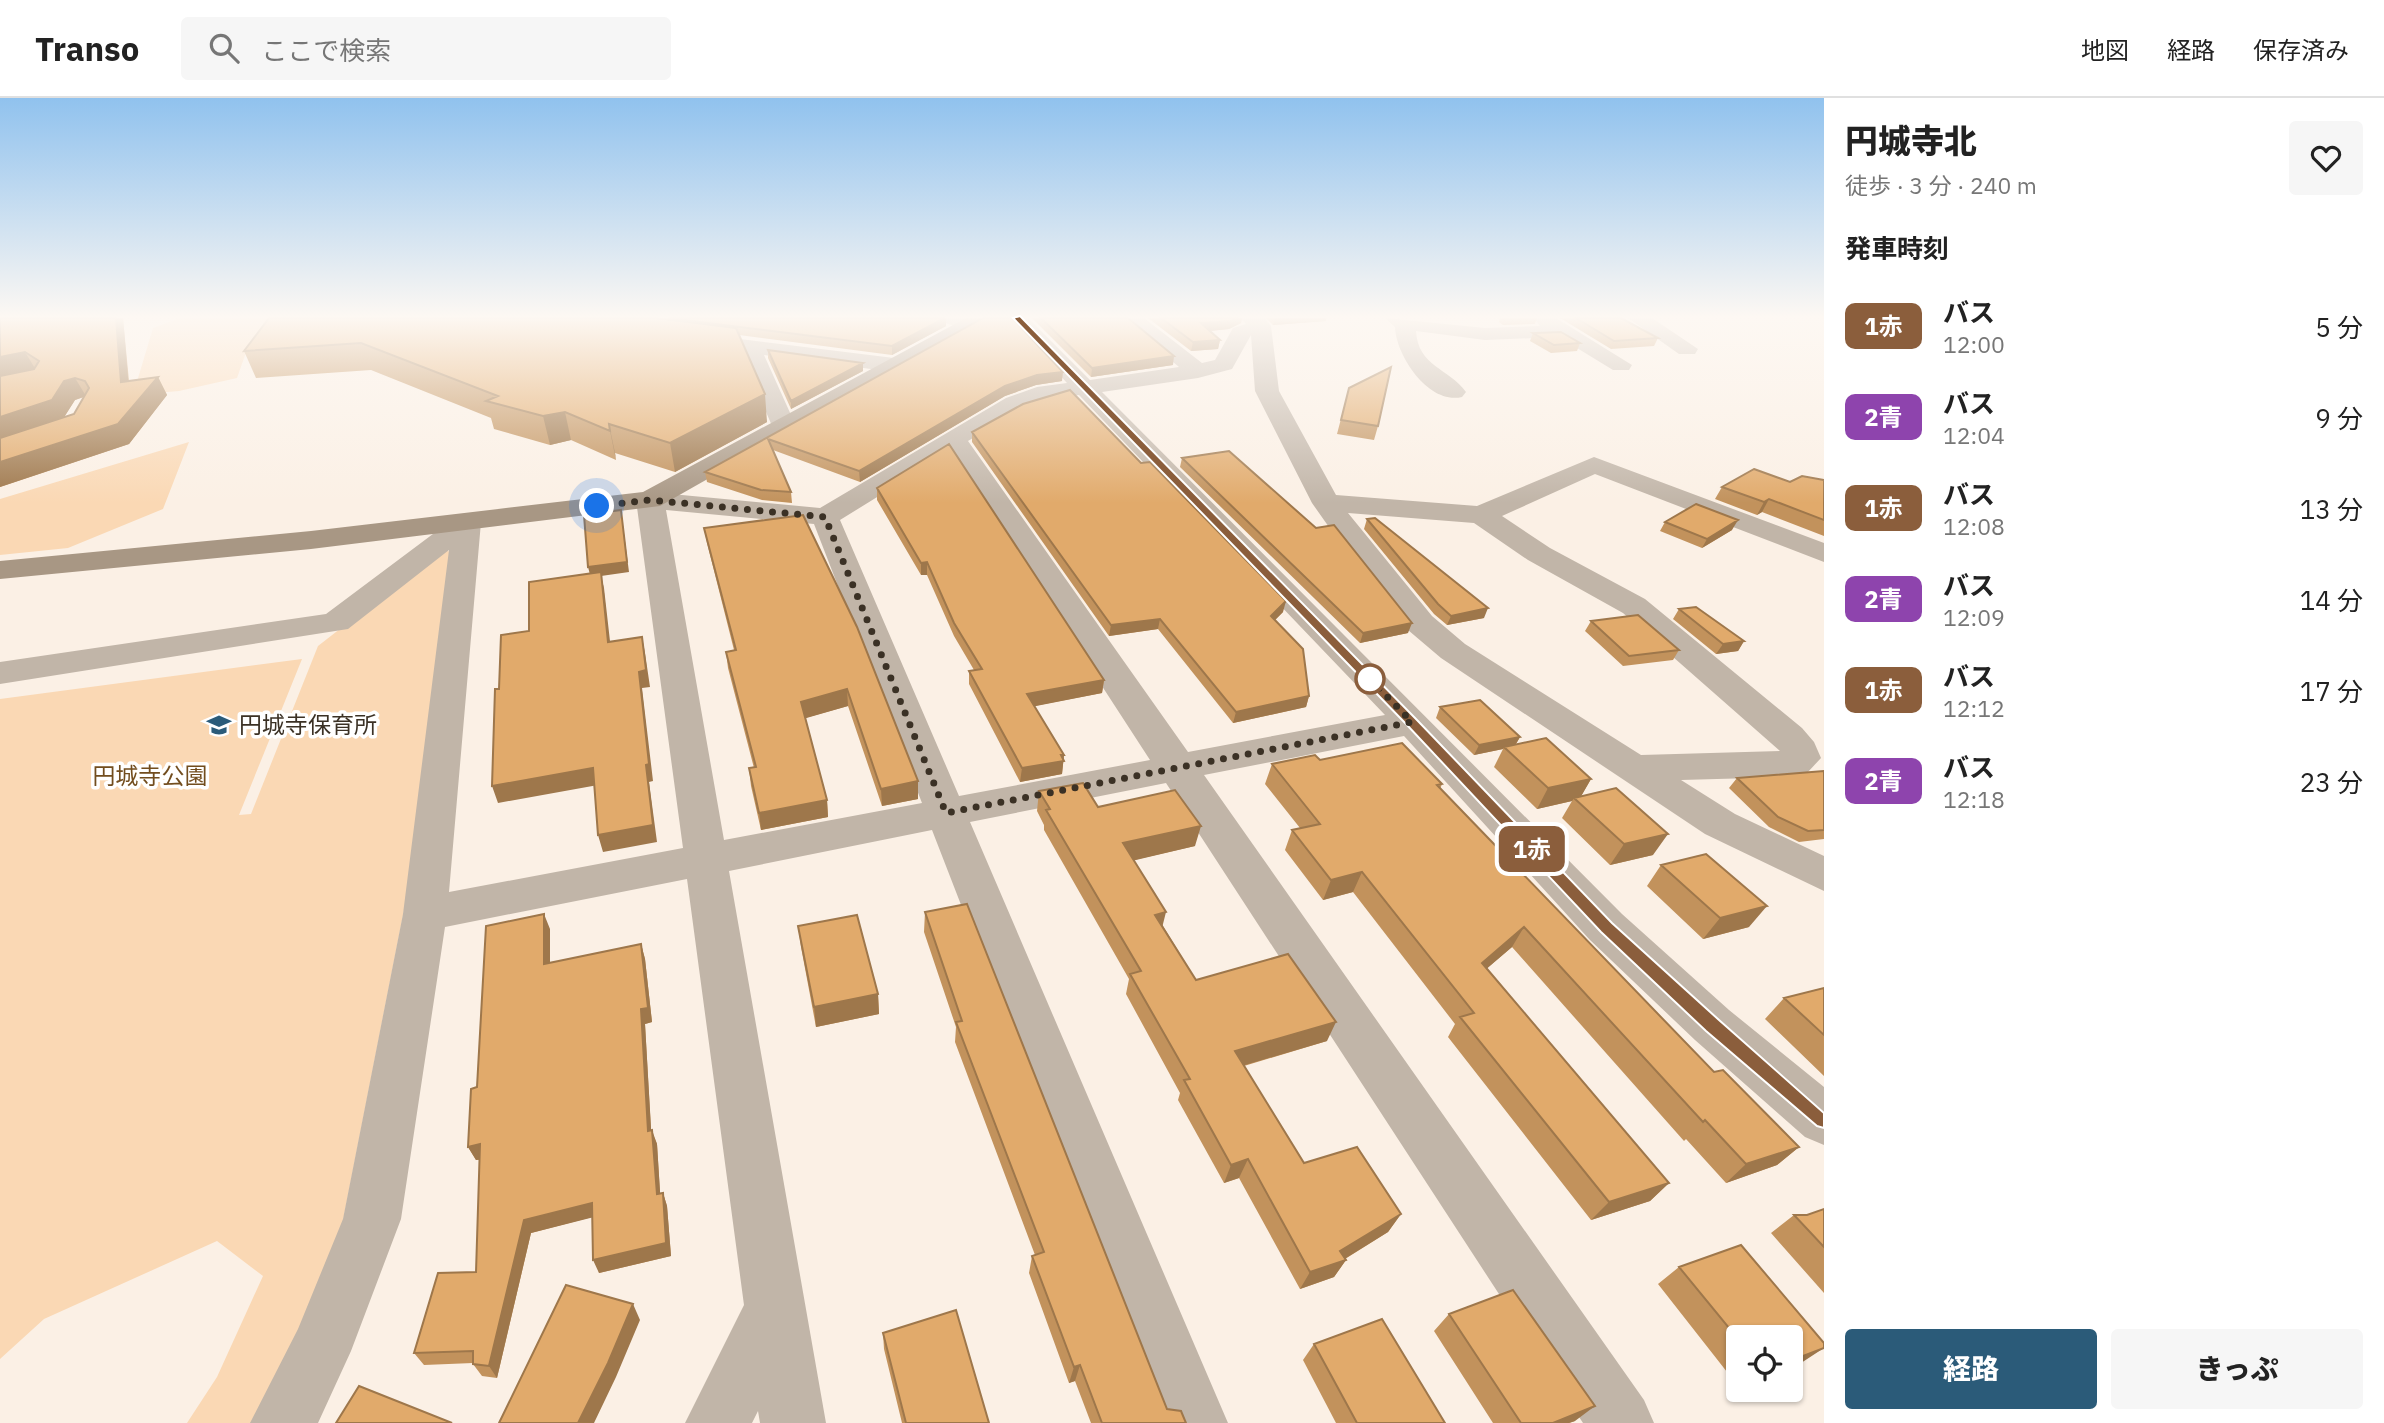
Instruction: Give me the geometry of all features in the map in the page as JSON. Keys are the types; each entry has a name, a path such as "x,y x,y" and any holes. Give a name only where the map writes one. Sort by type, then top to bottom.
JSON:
{"street":[{"path":"764,380 784,426"},
{"path":"650,500 867,380"},
{"path":"1078,380 1412,722 1606,927 1712,1026 1824,1120"},
{"path":"0,570 312,540 650,500 825,517 1014,403 1037,394 1131,380"},
{"path":"1265,380 1267,391 1326,503 1366,558 1420,624 1453,651 1720,824 1824,875"},
{"path":"1438,380 1454,391"},
{"path":"954,439 1621,1423"},
{"path":"1326,503 1481,515 1594,465 1824,553"},
{"path":"650,500 793,1423"},
{"path":"1481,515 1539,554 1634,606 1789,737 1801,751 1802,758 1793,764 1633,768"},
{"path":"825,517 1195,1423"},
{"path":"0,673 335,622 467,522"},
{"path":"283,1423 320,1351 372,1219 425,914 467,522"},
{"path":"425,914 1412,722"},
{"path":"718,1423 775,1309"}],"green space":[{"path":"138,380 229,380 179,391 133,395"},
{"path":"189,442 163,509 68,548 0,555 0,499"},
{"name":"円城寺公園","path":"445,547 450,553 414,859 339,1241 259,1423 187,1423 217,1377 263,1276 217,1241 44,1319 0,1359 0,699 302,659 239,815 251,814 318,646"}],"building":[{"path":"0,380 68,380 64,381 52,400 0,417"},
{"path":"81,380 121,380 121,382 156,380 118,424 0,462 0,438 74,414 89,388"},
{"path":"456,380 759,380 765,394 670,443 609,424 610,431 565,412 543,416 486,401 498,396"},
{"path":"781,380 831,380 791,401"},
{"path":"871,380 1023,380 1005,386 859,471 768,439 791,492 761,490 705,472"},
{"path":"1365,380 1388,380 1378,426 1341,420 1349,388"},
{"path":"1070,390 1141,463 1150,462 1286,601 1271,616 1303,649 1309,696 1236,712 1160,619 1111,625 972,432 1023,404"},
{"path":"949,444 1104,680 1027,694 1064,755 1061,755 1064,761 1022,768 969,671 982,669 954,623 927,562 921,563 877,488"},
{"path":"1229,451 1316,528 1334,525 1412,623 1363,633 1182,458"},
{"path":"1754,469 1790,482 1802,476 1824,480 1824,520 1769,499 1764,502 1722,487"},
{"path":"1696,504 1738,520 1707,539 1665,522"},
{"path":"621,510 627,562 588,567 584,515"},
{"path":"803,515 857,627 918,781 881,789 847,689 801,702 827,800 759,813 749,768 756,767 726,652 736,650 704,528"},
{"path":"1375,518 1488,608 1451,616 1367,519"},
{"path":"601,572 608,642 642,637 646,670 639,672 653,825 598,835 593,768 492,786 495,689 499,689 501,635 529,631 529,582"},
{"path":"1696,607 1744,641 1723,644 1679,609"},
{"path":"1638,615 1679,650 1629,656 1591,621"},
{"path":"1480,700 1520,737 1479,745 1440,707"},
{"path":"1546,738 1591,779 1548,788 1504,747"},
{"path":"1402,743 1442,784 1437,785 1714,1072 1723,1070 1799,1147 1746,1164 1705,1120 1703,1122 1524,927 1482,963 1669,1183 1609,1202 1460,1017 1474,1013 1362,872 1331,880 1292,830 1320,824 1272,764 1315,755 1320,760"},
{"path":"1824,771 1824,830 1808,831 1778,817 1737,778"},
{"path":"1083,783 1098,807 1175,790 1201,826 1123,843 1166,912 1155,915 1196,980 1288,954 1336,1022 1235,1051 1304,1163 1357,1147 1401,1214 1340,1251 1346,1260 1310,1272 1248,1159 1231,1165 1184,1080 1190,1079 1130,974 1141,971 1046,810 1050,809 1039,791"},
{"path":"1616,788 1668,834 1624,844 1574,798"},
{"path":"1706,854 1767,906 1720,918 1661,865"},
{"path":"967,904 1167,1409 1181,1411 1186,1423 1102,1423 1080,1365 1074,1367 1032,1256 1044,1252 956,1022 962,1021 925,912"},
{"path":"544,914 544,964 641,944 648,1008 641,1009 648,1131 652,1130 657,1194 663,1193 666,1243 593,1260 592,1203 524,1220 489,1366 473,1364 473,1351 414,1353 438,1273 476,1272 480,1144 468,1147 471,1089 477,1087 486,926"},
{"path":"857,915 878,994 814,1007 798,926"},
{"path":"1824,988 1824,1035 1784,998"},
{"path":"1824,1209 1824,1247 1794,1215 1807,1215"},
{"path":"1741,1245 1824,1343 1824,1348 1803,1356 1803,1325 1727,1325 1679,1267"},
{"path":"566,1285 633,1304 608,1363 578,1423 499,1423"},
{"path":"1513,1290 1595,1406 1553,1423 1521,1423 1449,1314"},
{"path":"956,1310 989,1423 906,1423 883,1333"},
{"path":"1382,1319 1445,1423 1357,1423 1314,1344"},
{"path":"359,1386 452,1423 336,1423"}],"bus line":[{"name":"1赤","path":"1077,380 1412,722 1606,927 1712,1026 1824,1120"}],"place":[{"name":"円城寺保育所","path":"219,725"}],"route":[{"path":"597,506 650,500 825,517 946,813 1412,722 1370,679"}]}
